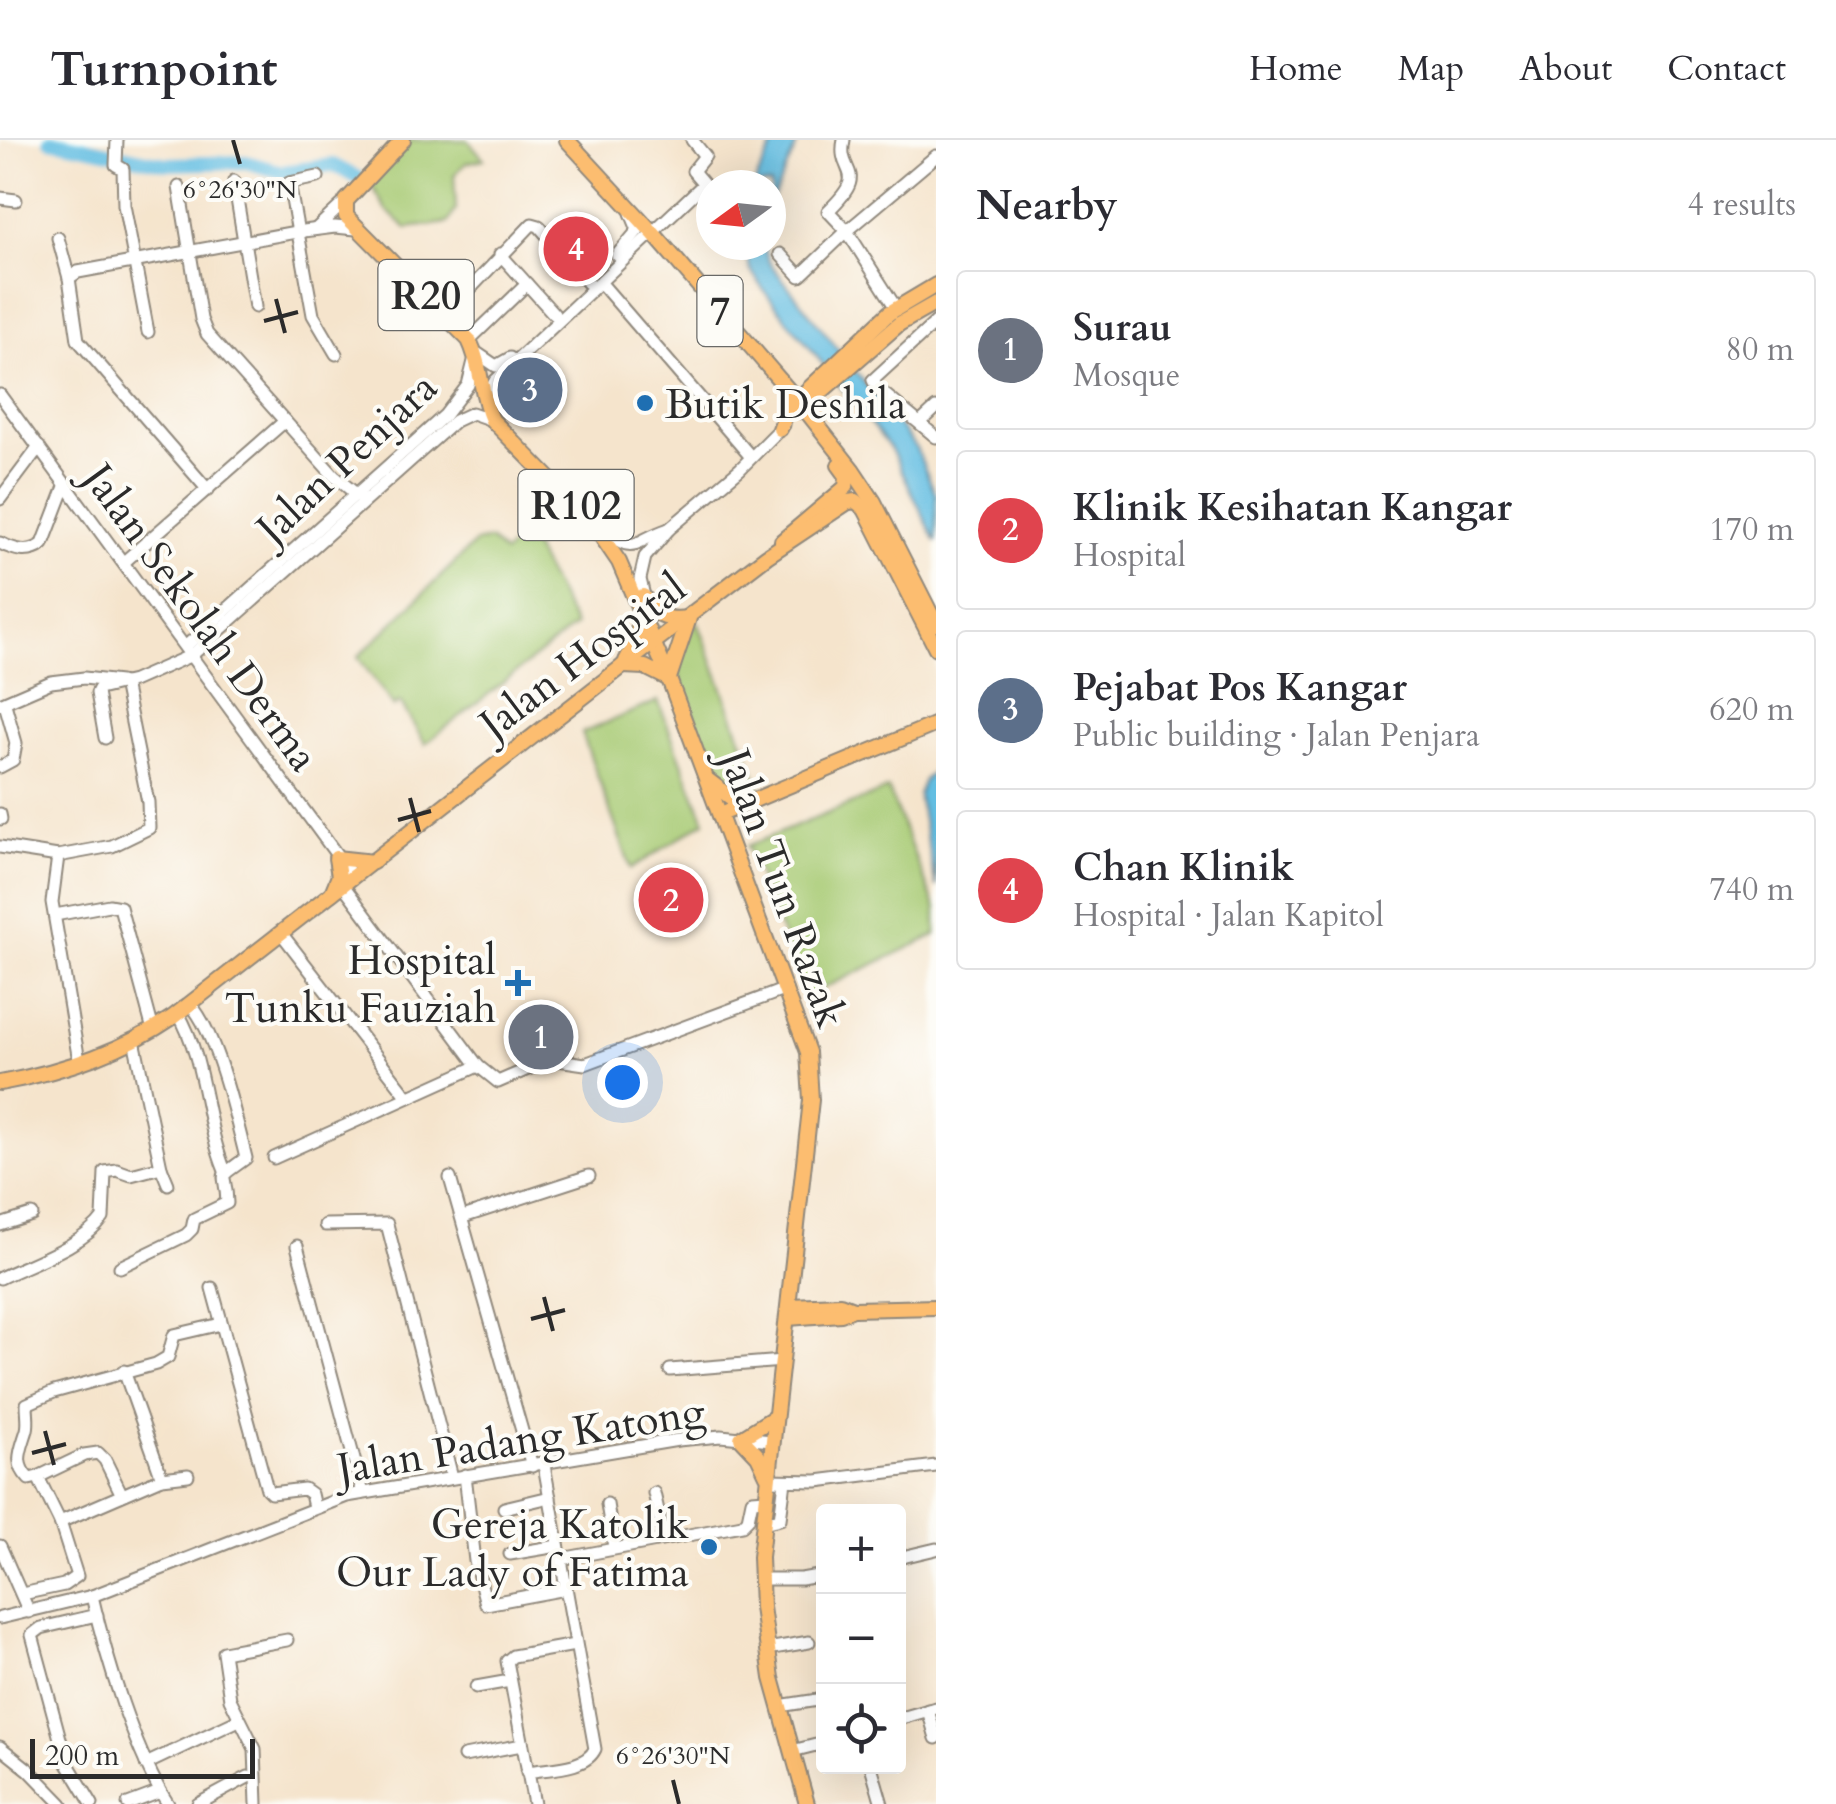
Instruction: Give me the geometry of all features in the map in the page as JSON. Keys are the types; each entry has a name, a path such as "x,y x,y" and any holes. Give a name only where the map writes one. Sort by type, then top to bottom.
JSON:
{"main road":[{"path":"346,202 403,140"},
{"name":"7","path":"567,140 653,232 802,409 886,537 936,624"},
{"name":"R20","path":"346,202 346,216 356,229 415,283 472,346 484,402 492,420"},
{"path":"858,355 896,308 936,285"},
{"path":"780,428 793,423 823,384 858,355 936,303"},
{"path":"780,428 788,408 816,408 823,384"},
{"path":"802,409 845,473 847,484 853,486"},
{"name":"Jalan Tun Razak","path":"492,420 591,521 640,600 803,1032 812,1077 763,1523 761,1579 767,1650 807,1804"},
{"name":"7","path":"853,486 859,502 886,537 936,648"},
{"name":"Jalan Hospital","path":"0,1083 134,1040 185,1008 689,618 767,556 795,528 853,486"},
{"path":"640,600 660,617 689,618 669,679 644,667 623,666 640,631 640,600"},
{"path":"721,814 936,724"},
{"path":"709,781 730,797 751,802"},
{"path":"734,851 736,821 751,802"},
{"path":"342,885 336,858 372,862"},
{"path":"788,1312 840,1304 854,1309 936,1307"},
{"path":"768,1480 758,1456 742,1438 776,1417"}],"street":[{"path":"117,140 116,158 123,169 121,179 133,260 148,332"},
{"name":"Jalan Penjara","path":"472,346 491,365 502,365 554,314 653,232 704,184 693,171 705,156 692,140"},
{"path":"844,140 842,152 851,181 828,210 847,231 896,308"},
{"path":"785,260 800,276 936,156"},
{"path":"318,177 290,183 312,316 336,354"},
{"path":"234,182 255,307"},
{"path":"178,187 203,328 285,421 361,497 461,416 472,412 492,420"},
{"path":"0,198 16,200"},
{"path":"316,229 346,202"},
{"name":"Jalan Penjara","path":"492,420 490,391 495,381 635,236 636,224 627,204"},
{"path":"445,315 500,254 536,224 594,282 752,458"},
{"path":"69,278 78,272 190,249 316,229 356,229"},
{"path":"58,238 69,278 78,340 208,490"},
{"path":"500,254 554,314"},
{"path":"472,346 527,284"},
{"path":"912,316 933,329 882,369 874,384 936,437"},
{"name":"Jalan Penjara","path":"124,682 187,653 361,497 461,396 471,377 472,346"},
{"path":"858,355 882,369"},
{"name":"Jalan Sekolah Derma","path":"0,395 336,858 342,885 478,1066"},
{"path":"921,422 936,408"},
{"path":"124,562 285,421"},
{"path":"640,600 645,556 780,428"},
{"path":"0,499 39,447"},
{"path":"0,542 14,550 36,550 43,544 66,484"},
{"path":"591,521 625,545 641,544 670,529"},
{"path":"4,766 16,747 2,704 51,682 84,678 124,682"},
{"path":"105,738 97,693 124,682"},
{"path":"0,847 58,856 112,846 151,825 124,682"},
{"path":"58,856 52,892 78,1061"},
{"path":"55,915 109,905 120,907 153,1030"},
{"path":"281,933 408,1097"},
{"path":"274,1158 478,1066 498,1082 550,1059 585,1064 786,989"},
{"path":"185,1008 200,1016 213,1044 246,1156 246,1160 225,1171"},
{"path":"120,1267 186,1235 194,1218 227,1203 222,1180 225,1171 211,1133 185,1008"},
{"path":"134,1040 160,1167 168,1184"},
{"path":"0,1278 76,1242 100,1223 105,1172 117,1170 131,1175 160,1167"},
{"path":"463,1217 590,1176"},
{"path":"450,1178 550,1497 594,1754 583,1762 527,1772"},
{"path":"0,1225 32,1215"},
{"path":"325,1225 387,1224 459,1476 486,1604 566,1590"},
{"path":"297,1246 363,1493"},
{"path":"212,1288 267,1488 271,1493 304,1489 311,1494 314,1507"},
{"path":"122,1495 98,1453 38,1478 24,1475 20,1447 28,1423 26,1404 165,1360 174,1335 221,1324"},
{"path":"670,1370 783,1361"},
{"path":"124,1371 162,1478"},
{"name":"Jalan Padang Katong","path":"0,1618 92,1596 314,1507 363,1493 678,1440 772,1441"},
{"path":"768,1480 852,1478 936,1466"},
{"path":"60,1522 162,1478 188,1476"},
{"path":"22,1594 76,1580 78,1572 60,1522 38,1478"},
{"path":"763,1523 780,1519 785,1482"},
{"path":"654,1493 664,1537"},
{"path":"504,1508 550,1497"},
{"path":"510,1554 614,1547 742,1525 748,1519 752,1500 766,1499"},
{"path":"607,1504 614,1547"},
{"path":"0,1546 29,1612"},
{"path":"906,1556 936,1549"},
{"path":"761,1579 816,1576"},
{"path":"92,1596 146,1764 168,1804"},
{"path":"92,1804 66,1761 32,1635 36,1630 96,1615"},
{"path":"257,1804 255,1749 226,1686 223,1652 287,1640"},
{"path":"767,1650 809,1642"},
{"path":"532,1804 506,1665 509,1658 575,1645"},
{"path":"476,1687 510,1681"},
{"path":"779,1706 816,1700"},
{"path":"906,1717 932,1709 936,1738"},
{"path":"146,1764 239,1720"},
{"path":"792,1751 816,1745"},
{"path":"464,1756 522,1746"},
{"path":"0,1747 30,1770 62,1804"},
{"path":"873,1774 882,1804"},
{"path":"198,1804 248,1777"},
{"path":"128,1804 160,1792"}],"green space":[{"path":"411,140 468,140 484,159 466,163 454,175 456,209 448,223 407,228 387,211 370,183"},
{"path":"525,532 575,626 425,744 400,702 394,707 358,657 475,543 490,540 504,554"},
{"path":"698,622 760,788 736,792 717,781 679,677 683,648"},
{"path":"658,701 705,821 631,869 582,733"},
{"path":"888,789 936,909 936,935 807,996 747,846"}],"water":[{"path":"776,140 799,140 786,170 761,170"},
{"path":"748,260 768,260 916,448 936,495 936,542 891,449 750,269"},
{"path":"936,769 936,887 918,795 924,780"}],"waterway":[{"path":"50,140 167,164 246,162 282,172 333,165 358,178"}],"place":[{"name":"Chan Klinik","path":"576,249"},
{"name":"Pejabat Pos Kangar","path":"530,390"},
{"name":"Butik Deshila","path":"645,403"},
{"name":"Klinik Kesihatan Kangar","path":"671,900"},
{"name":"Hospital Tunku Fauziah","path":"518,983"},
{"name":"Surau","path":"541,1037"},
{"name":"Gereja Katolik Our Lady of Fatima","path":"709,1547"}]}
